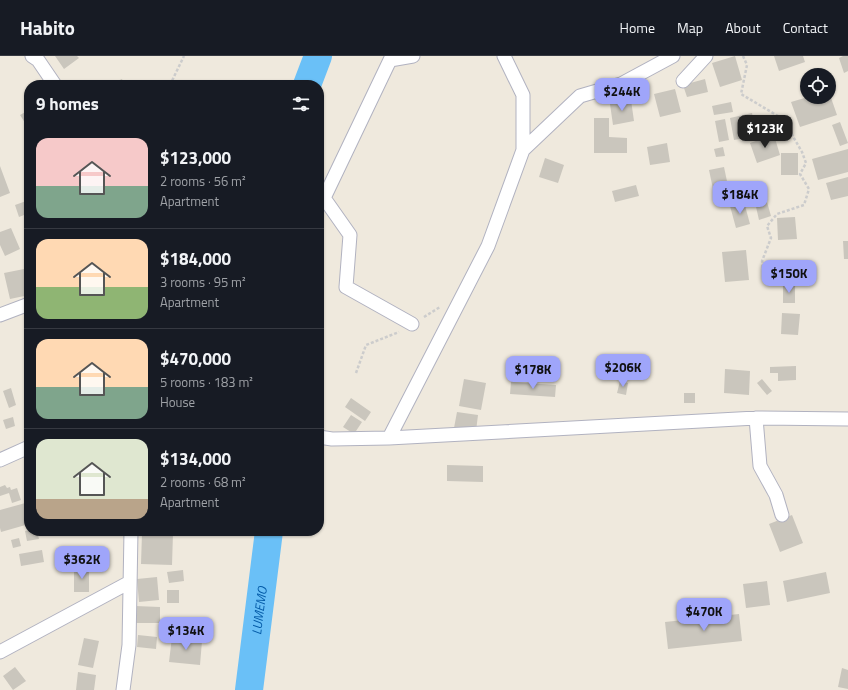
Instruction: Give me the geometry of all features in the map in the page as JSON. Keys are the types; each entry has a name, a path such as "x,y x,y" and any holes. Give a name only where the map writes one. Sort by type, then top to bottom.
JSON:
{"street":[{"path":"32,56 38,60 52,80"},
{"path":"412,324 346,287 350,235 324,198 390,60 413,56"},
{"path":"389,438 488,246 523,150 523,95 504,56"},
{"path":"523,150 580,96 621,84 673,56"},
{"path":"683,80 706,56"},
{"path":"0,315 24,306"},
{"path":"756,418 760,466 776,495 782,515"},
{"path":"324,438 332,439 389,438 756,418 848,420"},
{"path":"0,460 24,449"},
{"path":"123,690 129,645 131,536"},
{"path":"0,652 130,582"}],"path":[{"path":"172,80 184,56"},
{"path":"743,56 746,65 741,94 783,119 802,152 806,163 800,174 808,189 804,205 777,214 767,226 770,238 762,261 764,276 769,280"}],"building":[{"path":"55,56 77,56 79,58 64,69"},
{"path":"735,56 742,80 720,87 712,63"},
{"path":"774,56 803,56 805,62 779,71"},
{"path":"848,56 848,71 844,73 839,58"},
{"path":"705,79 708,92 687,97 683,85"},
{"path":"675,89 681,112 660,117 654,94"},
{"path":"800,99 800,104 833,104 837,115 800,127 791,102"},
{"path":"631,100 634,121 613,125 610,104"},
{"path":"731,102 733,112 714,115 712,106"},
{"path":"24,113 24,121 20,115"},
{"path":"752,113 756,136 734,140 730,118"},
{"path":"594,118 609,118 609,137 627,138 627,153 594,153"},
{"path":"725,119 729,140 719,142 715,121"},
{"path":"840,122 848,143 840,146 832,125"},
{"path":"774,135 780,155 757,163 750,143"},
{"path":"667,143 670,162 650,165 647,147"},
{"path":"723,147 725,156 716,157 714,149"},
{"path":"848,149 848,172 818,180 812,159"},
{"path":"781,153 798,153 798,175 781,175"},
{"path":"545,158 564,165 558,183 539,177"},
{"path":"0,166 10,193 0,197"},
{"path":"724,167 728,186 713,189 709,170"},
{"path":"848,177 848,196 831,200 826,183"},
{"path":"636,185 639,196 615,202 612,191"},
{"path":"765,195 771,216 759,220 754,198"},
{"path":"24,202 24,215 19,217 15,205"},
{"path":"744,202 750,224 736,228 730,206"},
{"path":"795,217 797,239 778,240 777,218"},
{"path":"11,228 20,249 5,256 0,245 0,232"},
{"path":"843,241 848,241 848,259 844,259"},
{"path":"746,250 749,280 725,282 722,252"},
{"path":"24,269 24,296 10,299 4,273"},
{"path":"783,284 795,284 795,303 783,303"},
{"path":"782,313 800,314 798,335 781,334"},
{"path":"796,366 796,380 778,381 778,373 770,373 770,367"},
{"path":"725,369 750,371 749,395 724,393"},
{"path":"464,379 486,383 481,410 459,406"},
{"path":"762,379 772,391 767,395 757,383"},
{"path":"620,381 628,383 626,395 617,393"},
{"path":"511,382 556,385 555,397 510,394"},
{"path":"11,388 16,405 9,408 3,391"},
{"path":"684,393 695,393 695,403 684,403"},
{"path":"351,398 371,412 365,421 345,407"},
{"path":"457,412 478,415 476,431 454,428"},
{"path":"351,415 362,422 354,434 343,427"},
{"path":"13,417 15,426 6,429 3,420"},
{"path":"447,465 483,466 483,482 447,481"},
{"path":"5,485 7,488 10,487 11,490 17,488 21,500 12,503 9,493 0,496 0,487"},
{"path":"24,503 24,525 1,532 0,510"},
{"path":"792,515 803,543 780,552 769,524"},
{"path":"26,536 38,536 39,539 27,541"},
{"path":"142,536 173,536 172,565 141,564"},
{"path":"19,538 21,546 13,548 11,540"},
{"path":"42,550 44,562 21,566 19,554"},
{"path":"89,568 89,592 74,592 74,569"},
{"path":"183,570 184,581 169,583 167,572"},
{"path":"826,572 830,593 787,602 783,581"},
{"path":"157,577 159,600 139,602 137,579"},
{"path":"767,581 770,605 746,608 743,584"},
{"path":"167,590 179,590 179,603 167,603"},
{"path":"135,606 160,607 160,623 134,623"},
{"path":"739,614 742,641 668,649 665,622"},
{"path":"138,635 157,637 156,649 137,647"},
{"path":"172,637 202,641 200,665 169,662"},
{"path":"84,638 99,641 93,668 78,665"},
{"path":"15,667 26,681 13,690 3,676"},
{"path":"842,668 848,670 848,689 838,687"},
{"path":"78,672 96,675 94,690 76,690"}],"waterway":[{"name":"LUMEMO","path":"309,80 318,56"},
{"name":"LUMEMO","path":"249,690 268,536"}]}
